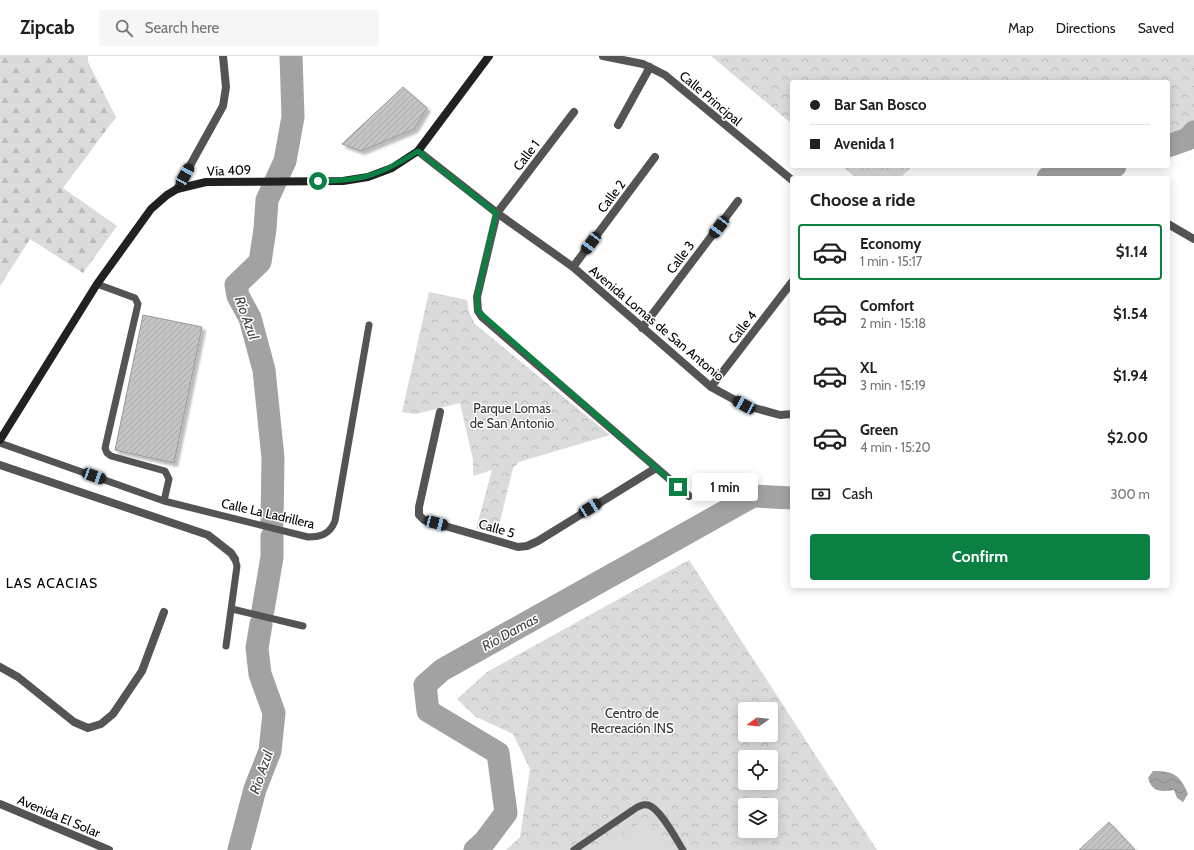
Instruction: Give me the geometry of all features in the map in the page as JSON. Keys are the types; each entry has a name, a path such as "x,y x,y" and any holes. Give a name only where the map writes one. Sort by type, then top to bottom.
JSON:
{"street":[{"path":"177,189 223,106 226,87 223,56"},
{"name":"Vía 409","path":"0,442 97,284 151,209 167,195 177,189 206,182 343,181 368,177 392,168 418,151 489,56"},
{"name":"Calle Principal","path":"603,56 650,67 665,75 790,178"},
{"path":"618,125 650,67"},
{"name":"Calle 1","path":"496,213 574,112"},
{"name":"Avenida Lomas de San Antonio","path":"418,151 496,213 573,267 711,387 744,405 780,415 790,414"},
{"name":"Calle 2","path":"573,267 655,157"},
{"name":"Calle 3","path":"642,328 738,201"},
{"path":"496,213 477,297 478,311 689,496"},
{"path":"1170,225 1194,239"},
{"name":"Calle 4","path":"711,387 790,285"},
{"name":"Calle 5","path":"440,412 419,507 419,515 424,520 518,546 527,546 538,541 656,468"},
{"path":"0,465 208,534 231,553 235,559"},
{"path":"0,667 18,677 74,722 88,728 101,724 113,714 142,671 164,612"},
{"name":"Avenida El Solar","path":"0,804 109,850"}],"lane":[{"path":"97,284 135,298 138,304 105,448 107,453 111,456 165,470 169,479 164,501"},
{"name":"Calle La Ladrillera","path":"0,442 164,501 308,537 320,537 332,530 335,521 369,325"},
{"path":"226,646 237,566 235,559"},
{"path":"232,609 303,626"},
{"path":"574,850 633,810 641,806 648,805 657,810 683,850"}],"green space":[{"path":"0,56 88,56 88,62 116,117 63,188 117,226 83,273 30,239 0,286"},
{"path":"711,56 1194,56 1194,135 1170,134 1170,80 790,80 790,122"},
{"path":"844,168 911,168 902,176 854,176"},
{"name":"Parque Lomas de San Antonio","path":"429,292 467,300 469,312 475,324 610,435 519,462 513,468 497,534 476,529 492,470 473,476 473,460 460,403 416,414 402,412"},
{"name":"Centro de Recreación INS","path":"689,560 877,850 506,850 520,837 530,769 513,734 476,717 457,699 487,672"},
{"path":"647,818 668,850 599,850"}],"water":[{"path":"1153,771 1171,773 1179,778 1188,794 1183,802 1177,798 1174,790 1161,791 1152,786 1148,778"}],"building":[{"path":"403,87 427,108 414,129 361,151 342,144"},
{"path":"143,315 202,327 174,463 115,450"},
{"path":"1109,822 1135,850 1079,850"}],"waterway":[{"name":"Río Azul","path":"272,523 273,458 264,370 250,318 238,296 236,285 260,262 265,229 267,200 285,161 293,117 291,56"},
{"name":"Río Damas","path":"1170,145 1188,139 1194,132"},
{"name":"Río Damas","path":"1062,176 1109,168"},
{"name":"Río Damas","path":"475,850 485,841 506,813 498,753 428,711 425,685 442,670 753,496 790,498"},
{"name":"Río Azul","path":"263,610 272,557 272,537"},
{"name":"Río Azul","path":"239,850 255,789 270,751 274,713 260,674 257,648 261,624"}],"district":[{"name":"LAS ACACIAS","path":"52,583"}],"route":[{"path":"318,181 343,181 368,177 392,168 418,151 496,213 477,297 476,304 478,311 482,317 678,487"}]}
